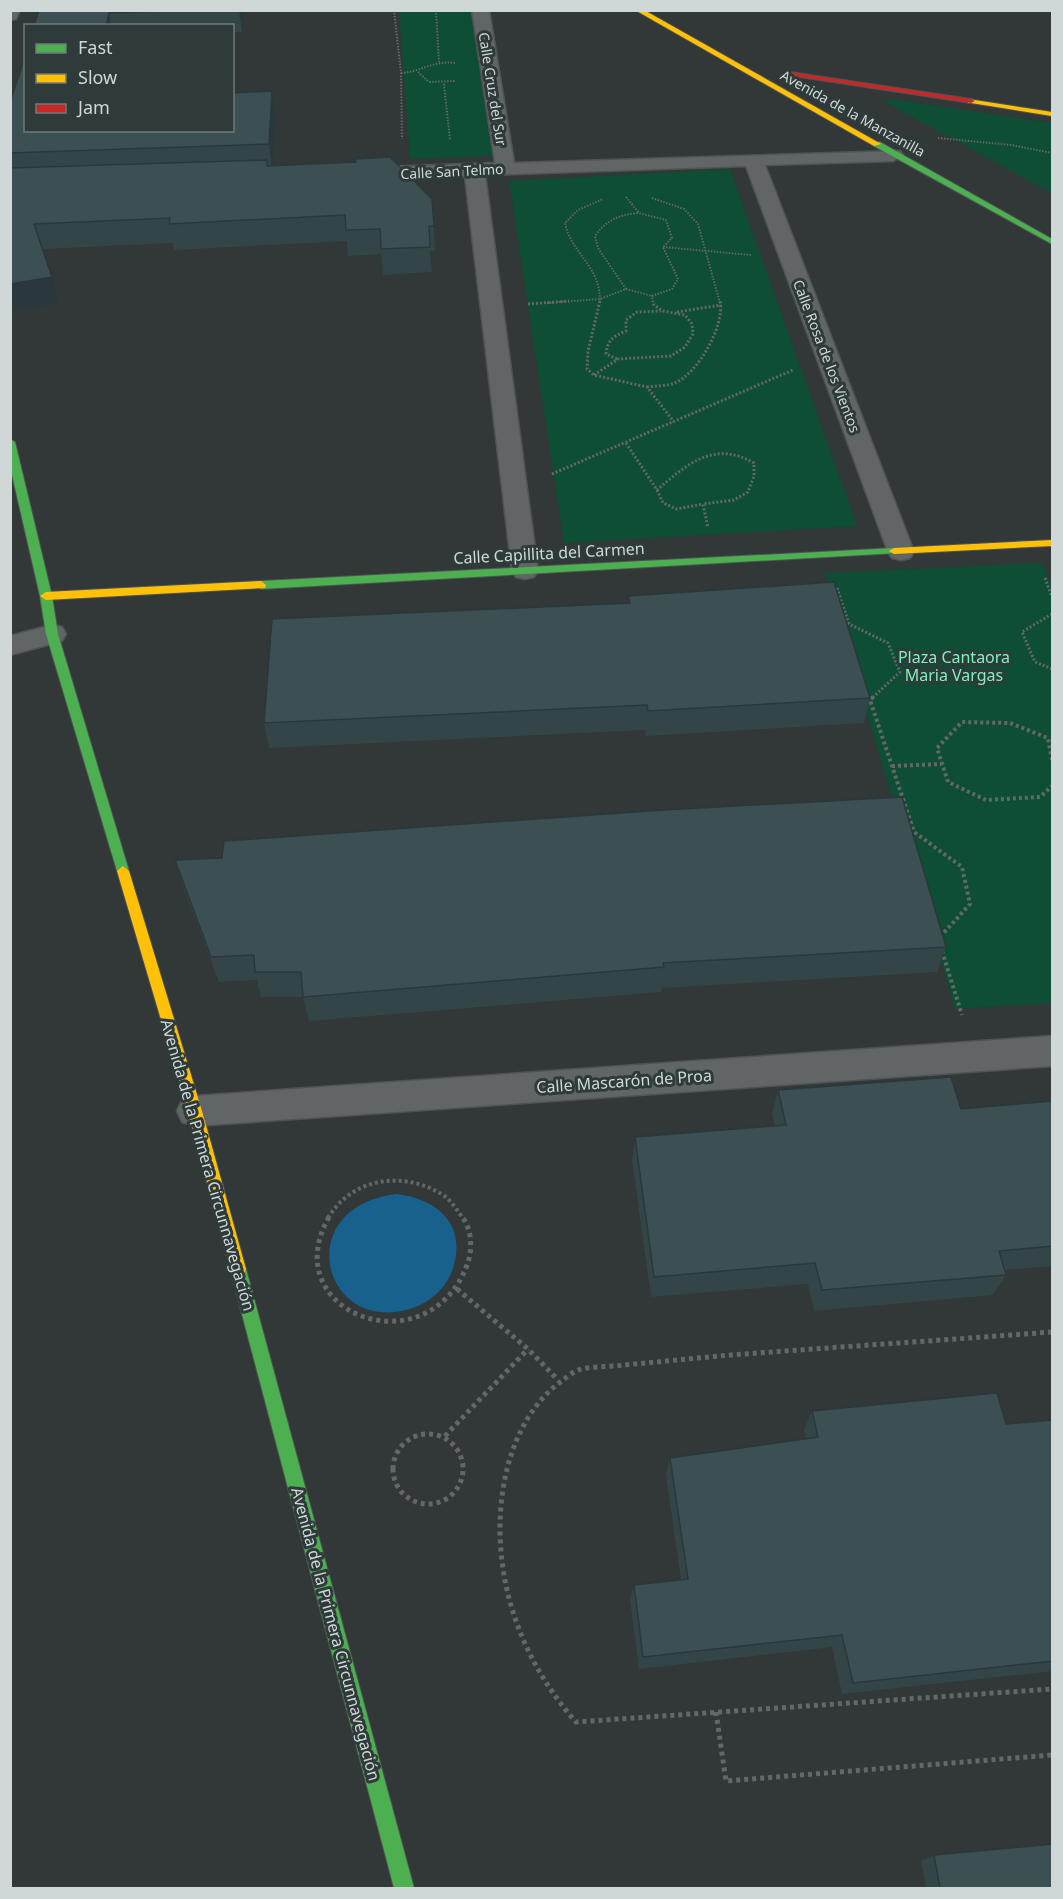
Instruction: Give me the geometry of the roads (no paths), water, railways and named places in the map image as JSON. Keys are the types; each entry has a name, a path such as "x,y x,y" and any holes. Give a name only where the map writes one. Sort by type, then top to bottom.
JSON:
{"street":[{"path":"10,15 12,10"},
{"name":"Calle Cruz del Sur","path":"480,10 505,168"},
{"name":"Avenida de la Manzanilla","path":"638,10 893,155 1053,242"},
{"name":"Avenida de la Manzanilla","path":"831,94 788,71 909,92"},
{"path":"862,102 863,96 881,91 909,92 1053,114"},
{"name":"Calle San Telmo","path":"344,175 893,155"},
{"name":"Calle Rosa de los Vientos","path":"753,160 901,552"},
{"path":"464,170 492,307 525,571"},
{"name":"Avenida de la Primera Circunnavegación","path":"10,442 46,596 52,634 195,1111 404,1888"},
{"name":"Calle Capillita del Carmen","path":"46,596 1053,543"},
{"path":"10,646 52,634"},
{"name":"Calle Mascarón de Proa","path":"195,1111 1053,1051"}],"water":[{"path":"397,1194 425,1201 445,1216 456,1239 456,1252 450,1275 443,1287 432,1297 413,1308 382,1312 357,1305 339,1288 330,1267 331,1243 341,1221 363,1204"}],"park label":[{"name":"Plaza Cantaora Maria Vargas","path":"954,666"}]}
